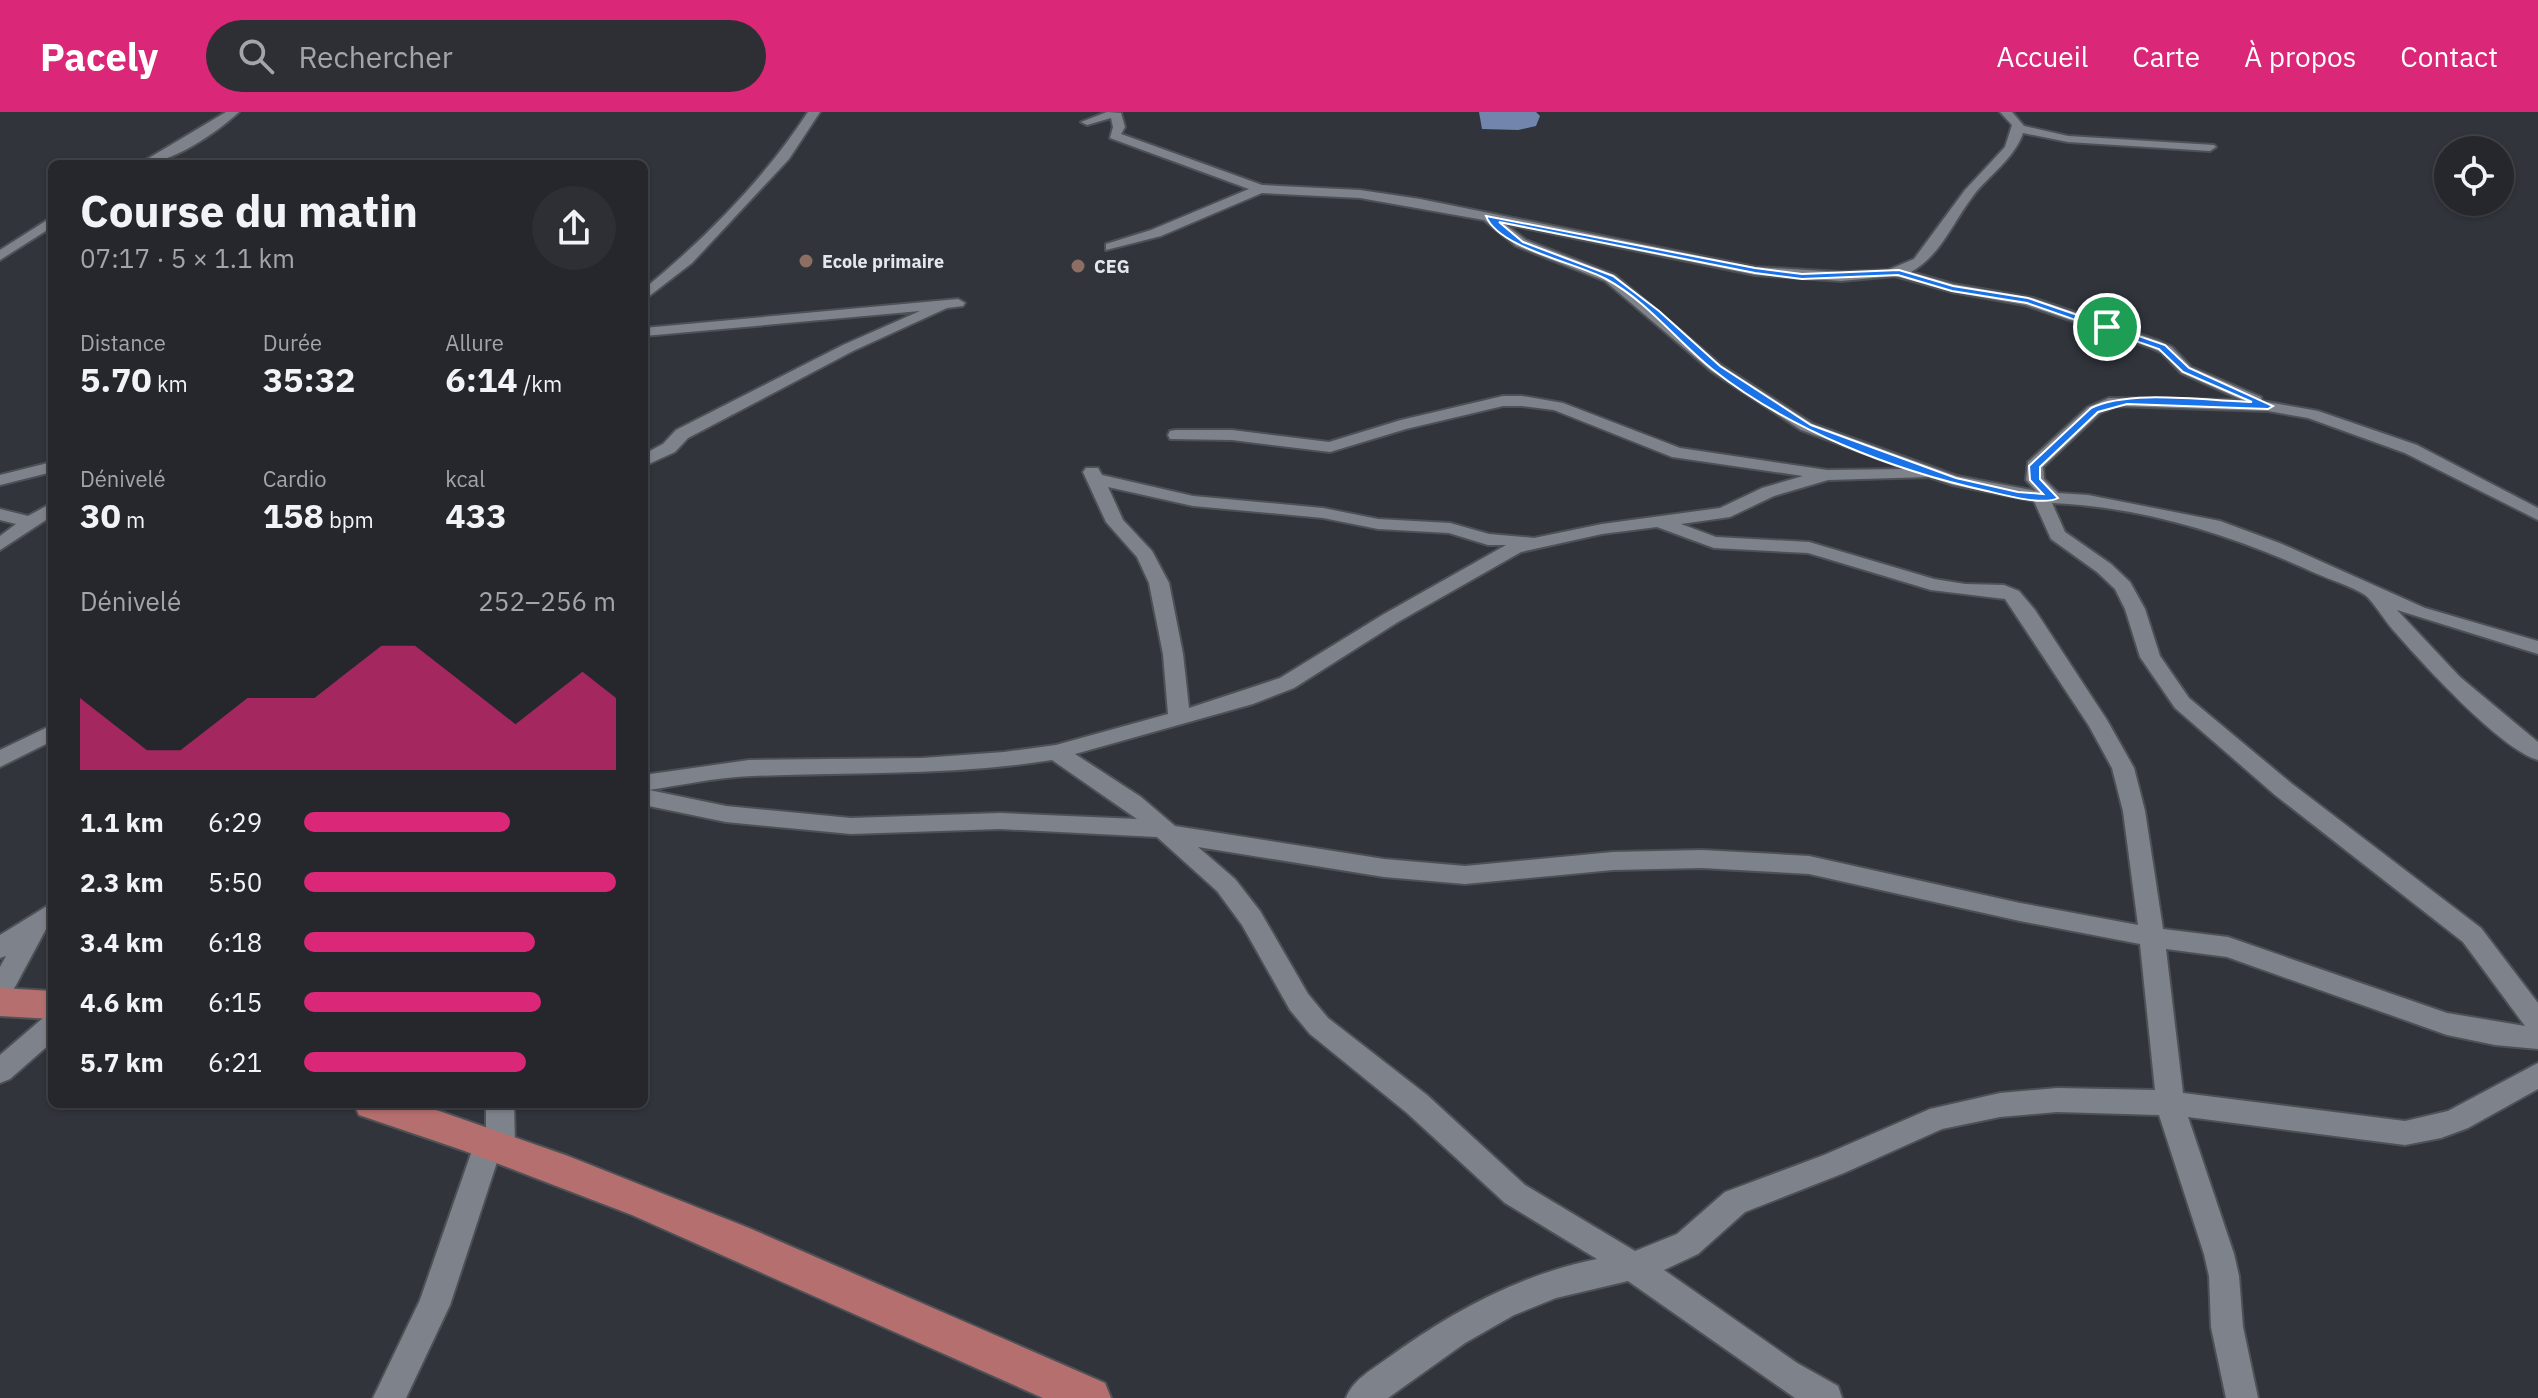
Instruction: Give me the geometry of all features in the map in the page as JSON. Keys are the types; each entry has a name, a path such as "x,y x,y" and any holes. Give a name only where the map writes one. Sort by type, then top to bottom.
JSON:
{"main road":[{"path":"0,1002 48,1005"},
{"path":"384,1108 495,1145 687,1221 1090,1398"}],"street":[{"path":"153,160 193,139 233,112"},
{"path":"648,293 687,260 785,156 814,112"},
{"path":"2006,112 2019,129 2068,139 2210,147"},
{"path":"1087,122 1115,113 1119,127 1114,136 1260,189 1360,194 1755,271 1802,277 1899,273 1952,288 2028,301 2154,344 2167,350 2186,370 2268,406"},
{"path":"1899,273 1917,265 1942,236 1973,187 2003,155 2019,129"},
{"path":"1111,247 1156,233 1260,189"},
{"path":"1489,218 1521,243 1610,278 1656,313 1716,368 1807,427 1979,487 2108,504 2214,525 2275,548 2373,595 2452,624 2538,648"},
{"path":"0,256 48,224"},
{"path":"648,332 941,307 958,303"},
{"path":"648,459 669,448 682,434 789,378 941,307"},
{"path":"1176,435 1232,435 1330,447 1389,427 1503,401 1522,401 1557,406 1678,453 1827,475 1935,474"},
{"path":"2538,515 2411,449 2312,414 2268,406 2127,401 2104,405 2094,410 2034,466 2035,480 2047,497 2057,535 2104,568 2123,586 2135,609 2150,657 2182,703 2283,789 2472,935 2538,1023"},
{"path":"0,480 48,468"},
{"path":"1179,718 1170,635 1159,583 1145,555 1115,522 1093,475 1201,502 1323,513 1378,524 1450,528 1498,540 1543,542"},
{"path":"648,782 749,768 922,766 1004,760 1056,752 1246,699 1287,683 1391,618 1515,548 1602,529 1724,513 1768,492 1827,475"},
{"path":"0,544 48,511"},
{"path":"0,514 31,523"},
{"path":"1659,522 1714,542 1809,548 1931,584 1965,590 2004,591 2012,595 2025,610 2123,768 2134,811 2152,937 2170,1105 2219,1254 2224,1276 2227,1327 2242,1398"},
{"path":"2373,595 2447,677 2502,727 2538,753"},
{"path":"0,759 48,734"},
{"path":"1056,752 1133,803 1240,901 1299,1002 1319,1026 1417,1104 1515,1194 1541,1212 1599,1243 1786,1374 1826,1398"},
{"path":"648,798 726,814 838,825 1000,821 1168,832 1346,863 1465,875 1613,861 1702,859 1809,865 1997,907 2152,937 2228,947 2471,1030 2538,1038"},
{"path":"0,948 45,916"},
{"path":"0,991 45,916"},
{"path":"0,1071 48,1029"},
{"path":"1362,1398 1407,1362 1486,1312 1559,1283 1635,1267 1694,1241 1721,1210 1735,1202 1848,1158 1941,1117 2061,1099 2107,1099 2228,1108 2405,1133 2451,1124 2538,1075"},
{"path":"389,1398 434,1305 495,1145 500,1108"}],"water":[{"path":"1479,112 1536,112 1540,116 1536,126 1518,130 1482,129"}],"place":[{"name":"Ecole primaire","path":"806,261"},
{"name":"CEG","path":"1078,266"}],"route":[{"path":"1489,218 1755,271 1802,277 1899,273 1952,288 2028,301 2107,327 2162,347 2186,370 2268,406 2115,401 2094,410 2034,466 2035,480 2053,498 2018,495 1953,480 1807,427 1716,368 1656,313 1610,278 1521,243 1489,218"}]}
